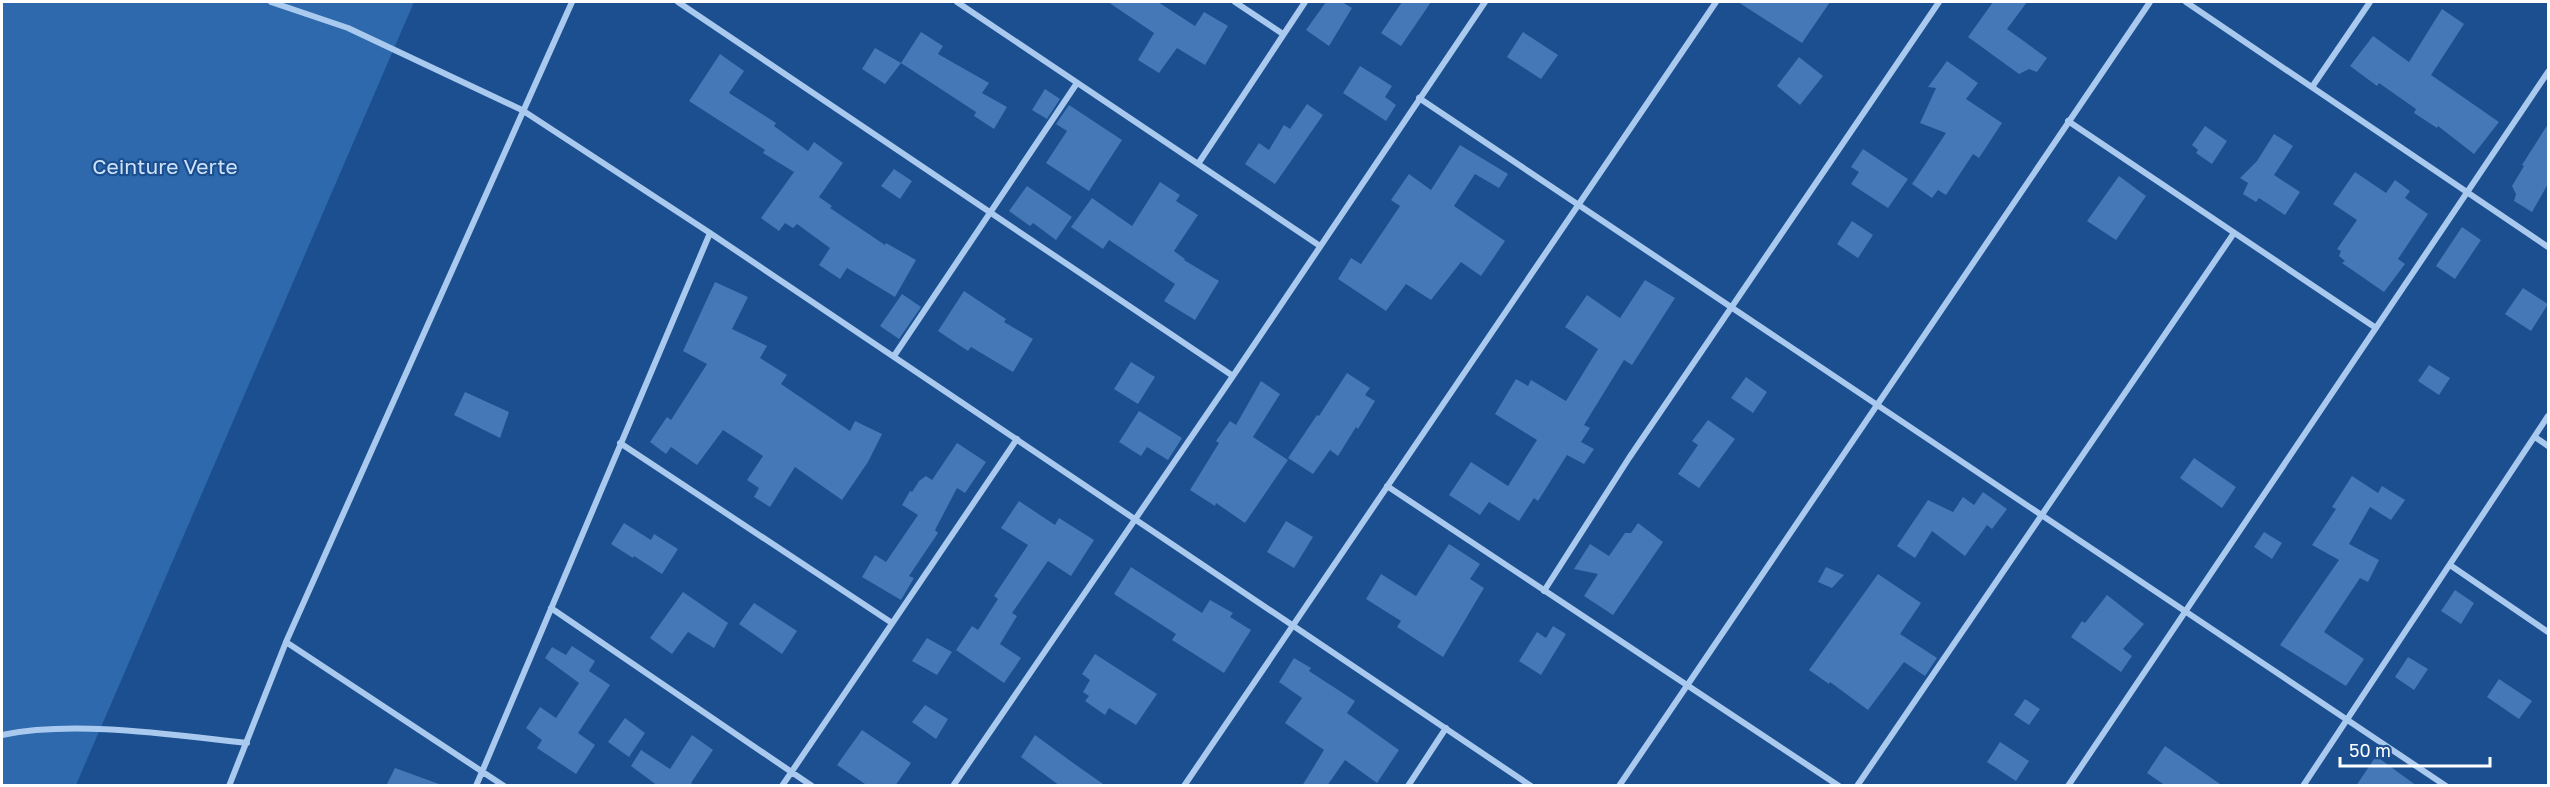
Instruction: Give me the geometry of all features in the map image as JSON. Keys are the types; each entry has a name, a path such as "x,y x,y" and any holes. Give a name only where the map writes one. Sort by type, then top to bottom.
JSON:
{"street":[{"path":"271,2 348,28 522,110 894,356 1531,786"},
{"path":"229,786 286,642 572,2"},
{"path":"678,2 1233,376"},
{"path":"957,2 1320,246"},
{"path":"1235,2 1282,34"},
{"path":"1198,164 1305,2"},
{"path":"953,786 1485,2"},
{"path":"1184,786 1716,2"},
{"path":"1544,591 1629,458 1940,2"},
{"path":"1619,786 2150,2"},
{"path":"2186,2 2548,247"},
{"path":"2312,87 2370,2"},
{"path":"2068,786 2548,72"},
{"path":"894,356 1077,83"},
{"path":"1419,98 2446,786"},
{"path":"2068,121 2376,328"},
{"path":"476,786 710,233"},
{"path":"1857,786 2234,233"},
{"path":"2303,786 2548,416"},
{"path":"2535,437 2548,446"},
{"path":"782,786 1017,439"},
{"path":"620,443 892,623"},
{"path":"1387,486 1839,786"},
{"path":"2450,565 2548,632"},
{"path":"551,608 812,786"},
{"path":"286,642 504,786"},
{"path":"1408,786 1446,728"},
{"path":"2,735 30,729 119,731 247,743"}],"green space":[{"name":"Ceinture Verte","path":"2,2 414,2 76,785 2,786"}],"building":[{"path":"1108,2 1158,2 1195,26 1204,12 1228,26 1205,65 1177,48 1159,73 1138,60 1154,33"},
{"path":"1326,2 1342,2 1352,8 1329,46 1306,30"},
{"path":"1402,2 1431,2 1401,46 1381,33"},
{"path":"1738,2 1830,2 1802,43"},
{"path":"1993,2 2027,2 2007,29 2047,58 2037,72 2029,69 2019,74 1968,37"},
{"path":"2442,9 2464,24 2431,75 2499,122 2474,154 2438,126 2437,128 2414,113 2416,109 2379,83 2377,86 2350,66 2373,36 2409,62"},
{"path":"921,32 943,46 938,54 989,83 982,93 1007,107 994,129 974,116 976,112 901,63"},
{"path":"1523,32 1558,55 1541,79 1507,57"},
{"path":"875,48 901,63 885,84 862,69"},
{"path":"720,54 744,71 729,93 776,123 774,126 808,151 814,142 843,163 819,197 832,206 830,208 885,245 886,243 916,260 895,297 847,268 840,279 819,265 830,248 797,224 793,228 785,223 779,231 761,218 794,172 763,153 765,150 689,101"},
{"path":"1799,57 1823,76 1800,105 1777,86"},
{"path":"1947,61 1978,83 1966,99 2002,123 1979,158 1973,154 1946,195 1938,190 1932,198 1912,184 1946,133 1920,123 1936,88 1928,87"},
{"path":"1360,66 1392,86 1385,97 1396,105 1386,121 1343,93"},
{"path":"1045,89 1060,99 1047,119 1032,110"},
{"path":"1307,104 1323,115 1275,184 1245,164 1259,143 1269,150 1284,125 1290,129"},
{"path":"1069,105 1122,140 1089,191 1046,163 1067,131 1056,124"},
{"path":"2548,124 2548,184 2532,212 2514,201 2516,194 2512,186 2524,166 2522,165"},
{"path":"2205,126 2227,141 2212,164 2196,153 2198,150 2192,145"},
{"path":"2274,134 2293,146 2274,175 2300,192 2285,215 2259,198 2256,202 2243,194 2248,183 2240,178 2257,161"},
{"path":"1460,145 1508,174 1499,188 1475,174 1454,206 1505,241 1481,276 1461,262 1431,300 1406,284 1386,311 1338,279 1351,258 1361,264 1400,206 1391,200 1409,174 1431,190"},
{"path":"1863,149 1908,179 1888,208 1851,184 1859,172 1851,167"},
{"path":"894,169 912,181 900,199 881,186"},
{"path":"2355,172 2386,193 2395,180 2410,191 2405,198 2428,214 2398,259 2405,264 2384,292 2342,263 2345,261 2339,256 2341,251 2337,249 2357,220 2333,204"},
{"path":"2119,176 2146,196 2116,240 2087,221"},
{"path":"1160,182 1180,195 1176,201 1198,215 1174,251 1184,260 1219,281 1195,320 1164,301 1175,284 1109,240 1103,249 1071,227 1092,198 1132,226"},
{"path":"1027,186 1072,217 1056,240 1033,223 1030,226 1009,211"},
{"path":"1852,221 1873,235 1858,258 1837,244"},
{"path":"2462,227 2481,240 2455,279 2436,266"},
{"path":"1645,280 1675,298 1632,365 1624,360 1584,425 1590,428 1581,442 1594,449 1584,464 1567,455 1538,501 1534,498 1519,521 1489,502 1480,515 1449,495 1471,462 1508,486 1537,440 1495,414 1516,379 1528,386 1531,380 1566,401 1598,349 1565,327 1587,295 1620,318"},
{"path":"715,282 748,297 732,329 767,346 760,358 787,375 781,384 850,431 855,421 882,434 868,462 842,500 795,467 770,507 754,497 759,488 747,480 763,456 723,430 697,465 671,447 666,454 650,442 667,417 671,420 707,364 683,351"},
{"path":"2523,288 2548,304 2531,331 2505,314"},
{"path":"964,291 1006,319 1004,322 1033,339 1013,372 971,347 968,351 938,331"},
{"path":"902,294 921,307 899,339 880,326"},
{"path":"1131,362 1155,377 1138,404 1114,389"},
{"path":"2429,365 2450,378 2439,395 2418,381"},
{"path":"1347,373 1370,388 1365,395 1375,401 1338,456 1330,450 1313,474 1288,458"},
{"path":"1746,377 1767,392 1753,413 1731,398"},
{"path":"1261,381 1280,394 1253,437 1288,460 1245,523 1216,503 1215,506 1190,490 1219,443 1216,441 1230,421 1236,425"},
{"path":"465,392 509,412 500,438 454,415"},
{"path":"1139,411 1182,438 1168,460 1147,447 1141,456 1119,442"},
{"path":"1708,420 1735,439 1699,488 1678,474 1698,445 1692,441"},
{"path":"957,443 986,462 965,493 957,488 935,530 938,533 909,576 914,578 901,600 862,577 875,555 886,562 918,515 902,505 910,491 912,492 919,481 926,476 932,480"},
{"path":"2194,458 2236,487 2222,508 2180,478"},
{"path":"2352,476 2378,493 2382,486 2405,500 2391,520 2370,507 2349,544 2379,560 2368,582 2360,578 2324,632 2364,659 2346,686 2280,645 2339,560 2312,545 2336,509 2332,507"},
{"path":"1983,492 2007,509 1992,529 1987,525 1965,556 1932,531 1915,558 1897,546 1928,500 1953,512 1963,497 1974,505"},
{"path":"1019,501 1055,525 1059,518 1094,540 1071,576 1048,561 1012,613 1017,616 1000,644 1021,658 1004,683 956,650 972,626 978,630 998,599 994,596 1028,545 1001,528"},
{"path":"1286,521 1313,537 1294,568 1267,552"},
{"path":"624,523 651,540 654,534 678,549 662,574 611,544"},
{"path":"1638,523 1663,542 1613,615 1584,596 1598,574 1574,569 1590,544 1609,556 1625,533 1631,533"},
{"path":"2264,532 2282,543 2272,559 2254,547"},
{"path":"1449,544 1480,564 1470,579 1484,588 1443,657 1397,627 1401,621 1366,599 1381,574 1416,596"},
{"path":"1131,567 1202,613 1210,600 1233,613 1230,617 1251,630 1224,673 1172,640 1176,634 1114,594"},
{"path":"1826,567 1844,575 1832,588 1818,582"},
{"path":"1878,574 1921,603 1900,634 1937,658 1925,676 1904,662 1868,710 1830,682 1829,684 1809,670"},
{"path":"2455,590 2474,603 2461,624 2441,611"},
{"path":"683,592 728,623 714,648 688,632 672,654 650,638"},
{"path":"2107,595 2144,624 2123,649 2132,656 2121,672 2071,637 2082,621 2085,623"},
{"path":"754,603 797,631 782,654 739,624"},
{"path":"1553,626 1566,634 1541,675 1519,661 1537,632 1546,638"},
{"path":"927,638 952,652 937,675 912,661"},
{"path":"572,646 595,661 589,671 610,685 578,733 595,745 576,774 537,748 542,740 526,728 540,707 556,718 579,683 545,658 552,647 566,655"},
{"path":"1095,654 1157,694 1136,725 1109,708 1105,715 1085,701 1089,696 1083,692 1090,680 1082,674"},
{"path":"2408,657 2428,669 2414,690 2395,677"},
{"path":"1294,658 1311,668 1309,671 1355,701 1347,713 1399,750 1377,783 1345,760 1327,786 1302,786 1324,750 1285,723 1302,698 1279,682"},
{"path":"2499,679 2532,701 2519,719 2487,697"},
{"path":"2025,699 2040,709 2029,725 2014,715"},
{"path":"925,705 948,719 936,739 912,722"},
{"path":"625,718 645,733 629,757 608,742"},
{"path":"862,730 911,763 895,786 868,786 837,765"},
{"path":"692,735 713,750 691,783 695,786 658,786 631,766 641,750 670,769"},
{"path":"1035,735 1106,786 1060,786 1021,757"},
{"path":"2000,742 2029,761 2016,781 1987,762"},
{"path":"2165,746 2223,786 2166,786 2147,773"},
{"path":"2376,756 2417,786 2356,786"},
{"path":"395,768 439,784 439,786 386,786"}]}
